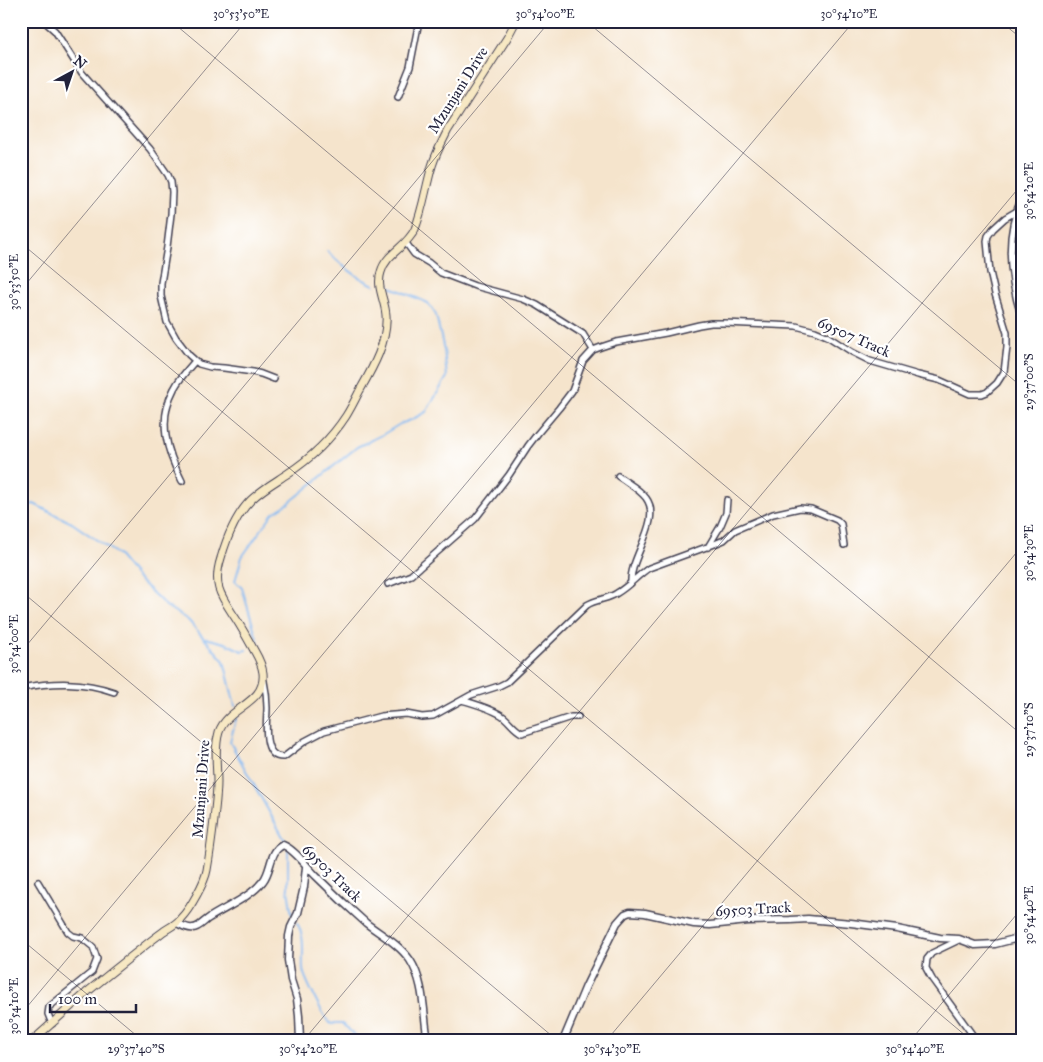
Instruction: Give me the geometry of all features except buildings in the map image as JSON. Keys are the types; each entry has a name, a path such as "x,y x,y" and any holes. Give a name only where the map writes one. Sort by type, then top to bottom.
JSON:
{"main road":[{"name":"Mzunjani Drive","path":"32,1041 86,993 154,938 180,920 206,874 215,804 217,744 220,732 231,715 256,696 261,688 263,678 261,663 220,593 218,585 217,572 229,534 250,501 261,491 311,457 345,417 372,369 386,328 386,308 381,295 379,278 381,268 390,256 406,242 416,227 433,164 441,143 516,21"}],"street":[{"path":"44,21 55,31 82,72 150,149 172,182 171,214 160,283 167,322 176,338 199,364 262,374 274,379"},
{"path":"398,97 410,68 419,21"},
{"path":"1022,199 1012,232 1010,252 1013,287 1022,318"},
{"name":"69507 Track","path":"593,350 616,342 700,325 725,323 796,326 827,336 870,361 939,380 970,394 982,394 991,390 1002,376 1006,364 1007,347 1007,333 990,272 987,241 992,229 1017,211"},
{"path":"388,584 411,575 475,519 509,475 528,446 572,391 583,361 593,350 583,334 537,305 441,273 414,254 406,242"},
{"path":"182,481 168,451 165,420 173,389 195,361"},
{"path":"618,476 646,498 651,508 651,516 643,544 632,568 631,583"},
{"path":"708,547 726,514 727,500"},
{"path":"263,678 267,692 266,730 269,748 280,758 324,731 381,716 406,714 422,717 433,716 472,695 499,686 507,682 587,605 599,599 615,595 649,568 724,540 735,530 772,514 800,508 811,509 837,520 841,524 844,545"},
{"path":"21,688 59,683 98,686 114,692"},
{"path":"462,700 477,704 502,716 517,731 522,733 571,717 578,717"},
{"name":"69503 Track","path":"180,920 179,924 184,927 198,927 204,921 255,889 266,877 276,849 281,846 287,847 344,903 367,924 394,944 410,960 421,991 428,1041"},
{"path":"300,1041 297,999 291,980 288,960 289,936 298,913 306,867"},
{"path":"38,882 68,932 73,936 82,938 93,947 97,959 92,972 49,1007 48,1014 52,1024"},
{"name":"69503 Track","path":"564,1041 586,986 617,923 625,914 630,912 645,913 694,924 825,920 872,925 940,938 959,939 975,945 995,944 1022,937"},
{"path":"959,939 932,953 927,959 926,968 928,974 977,1041"}],"waterway":[{"path":"327,251 349,270 374,285"},
{"path":"258,642 242,588 235,581 242,557 273,513 289,503 357,447 426,412 447,377 444,350 436,315 428,303 384,285"},
{"path":"21,504 24,506 34,504 72,523 117,554 136,577 166,606 188,620 224,661 235,706"},
{"path":"205,638 225,643 242,651 247,650"},
{"path":"237,715 230,742 287,844"},
{"path":"288,850 288,890 292,915"},
{"path":"297,923 303,940 304,973 326,1019 333,1024 343,1023 359,1041"}]}
